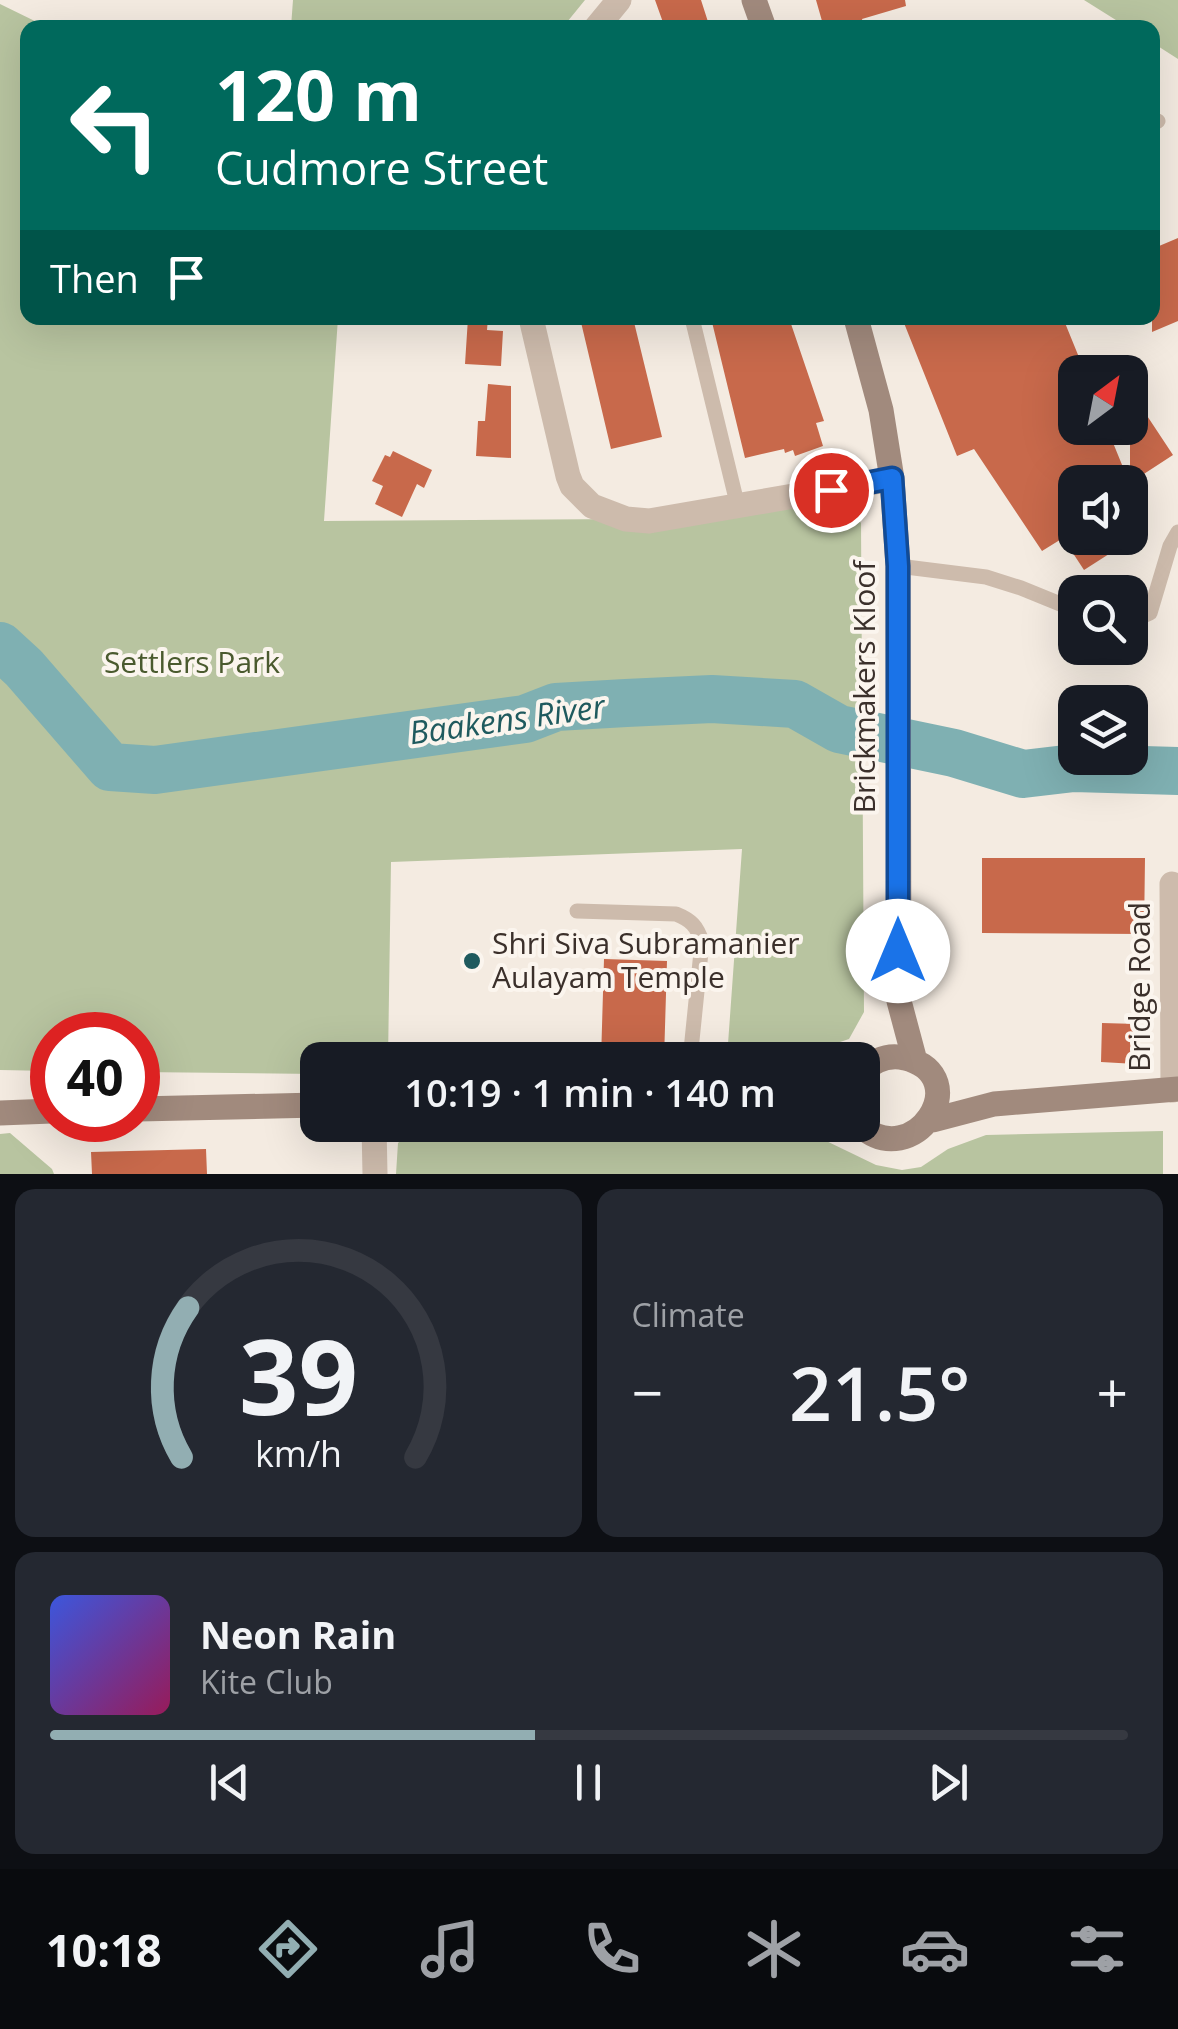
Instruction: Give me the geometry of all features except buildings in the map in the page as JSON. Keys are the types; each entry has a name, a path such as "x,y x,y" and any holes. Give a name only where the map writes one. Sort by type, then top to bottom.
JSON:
{"street":[{"path":"603,20 619,0"},
{"path":"534,325 572,486 592,506 626,518 666,520 892,478"},
{"name":"Brickmakers Kloof","path":"858,325 882,410 892,478 898,566 899,1001 915,1062"},
{"name":"Bridge Road","path":"1172,884 1176,1089"},
{"name":"Brickmakers Kloof","path":"880,1044 899,1001"},
{"path":"880,1063 900,1057 924,1068 936,1086 938,1103 933,1120 914,1139 901,1142 880,1138"},
{"path":"936,1086 994,1104"},
{"path":"933,1120 994,1104 1176,1089"},
{"path":"160,1109 300,1105"},
{"path":"0,1112 30,1111"},
{"path":"374,1142 375,1174"}],"lane":[{"path":"694,325 738,507"},
{"path":"1148,614 1178,532"},
{"path":"898,566 986,578 1058,603"},
{"path":"577,912 676,914 690,920 699,930 702,942 692,1042"}],"green space":[{"path":"293,0 585,0 569,20 292,20"},
{"path":"1084,0 1178,0 1178,59 1160,47 1160,20 1116,20"},
{"name":"Settlers Park","path":"0,4 33,20 20,20 20,325 338,325 324,521 626,519 831,490 861,523 864,1012 849,1039 728,1042 742,849 391,862 388,1042 300,1042 300,1074 160,1072 160,1012 30,1012 30,1071 0,1070"},
{"path":"1163,1131 1163,1174 396,1174 398,1143 828,1142 876,1165 902,1170 921,1167 948,1149 986,1135"},
{"path":"10,1133 54,1174 0,1174 0,1134"}],"waterway":[{"name":"Baakens River","path":"0,646 110,767 155,770 525,719 556,707 712,699 795,704 839,729 954,753 1023,774 1074,768 1178,771"}],"place":[{"name":"Shri Siva Subramanier Aulayam Temple","path":"472,961"}],"route":[{"path":"831,490 892,478 898,566 898,951"}]}
